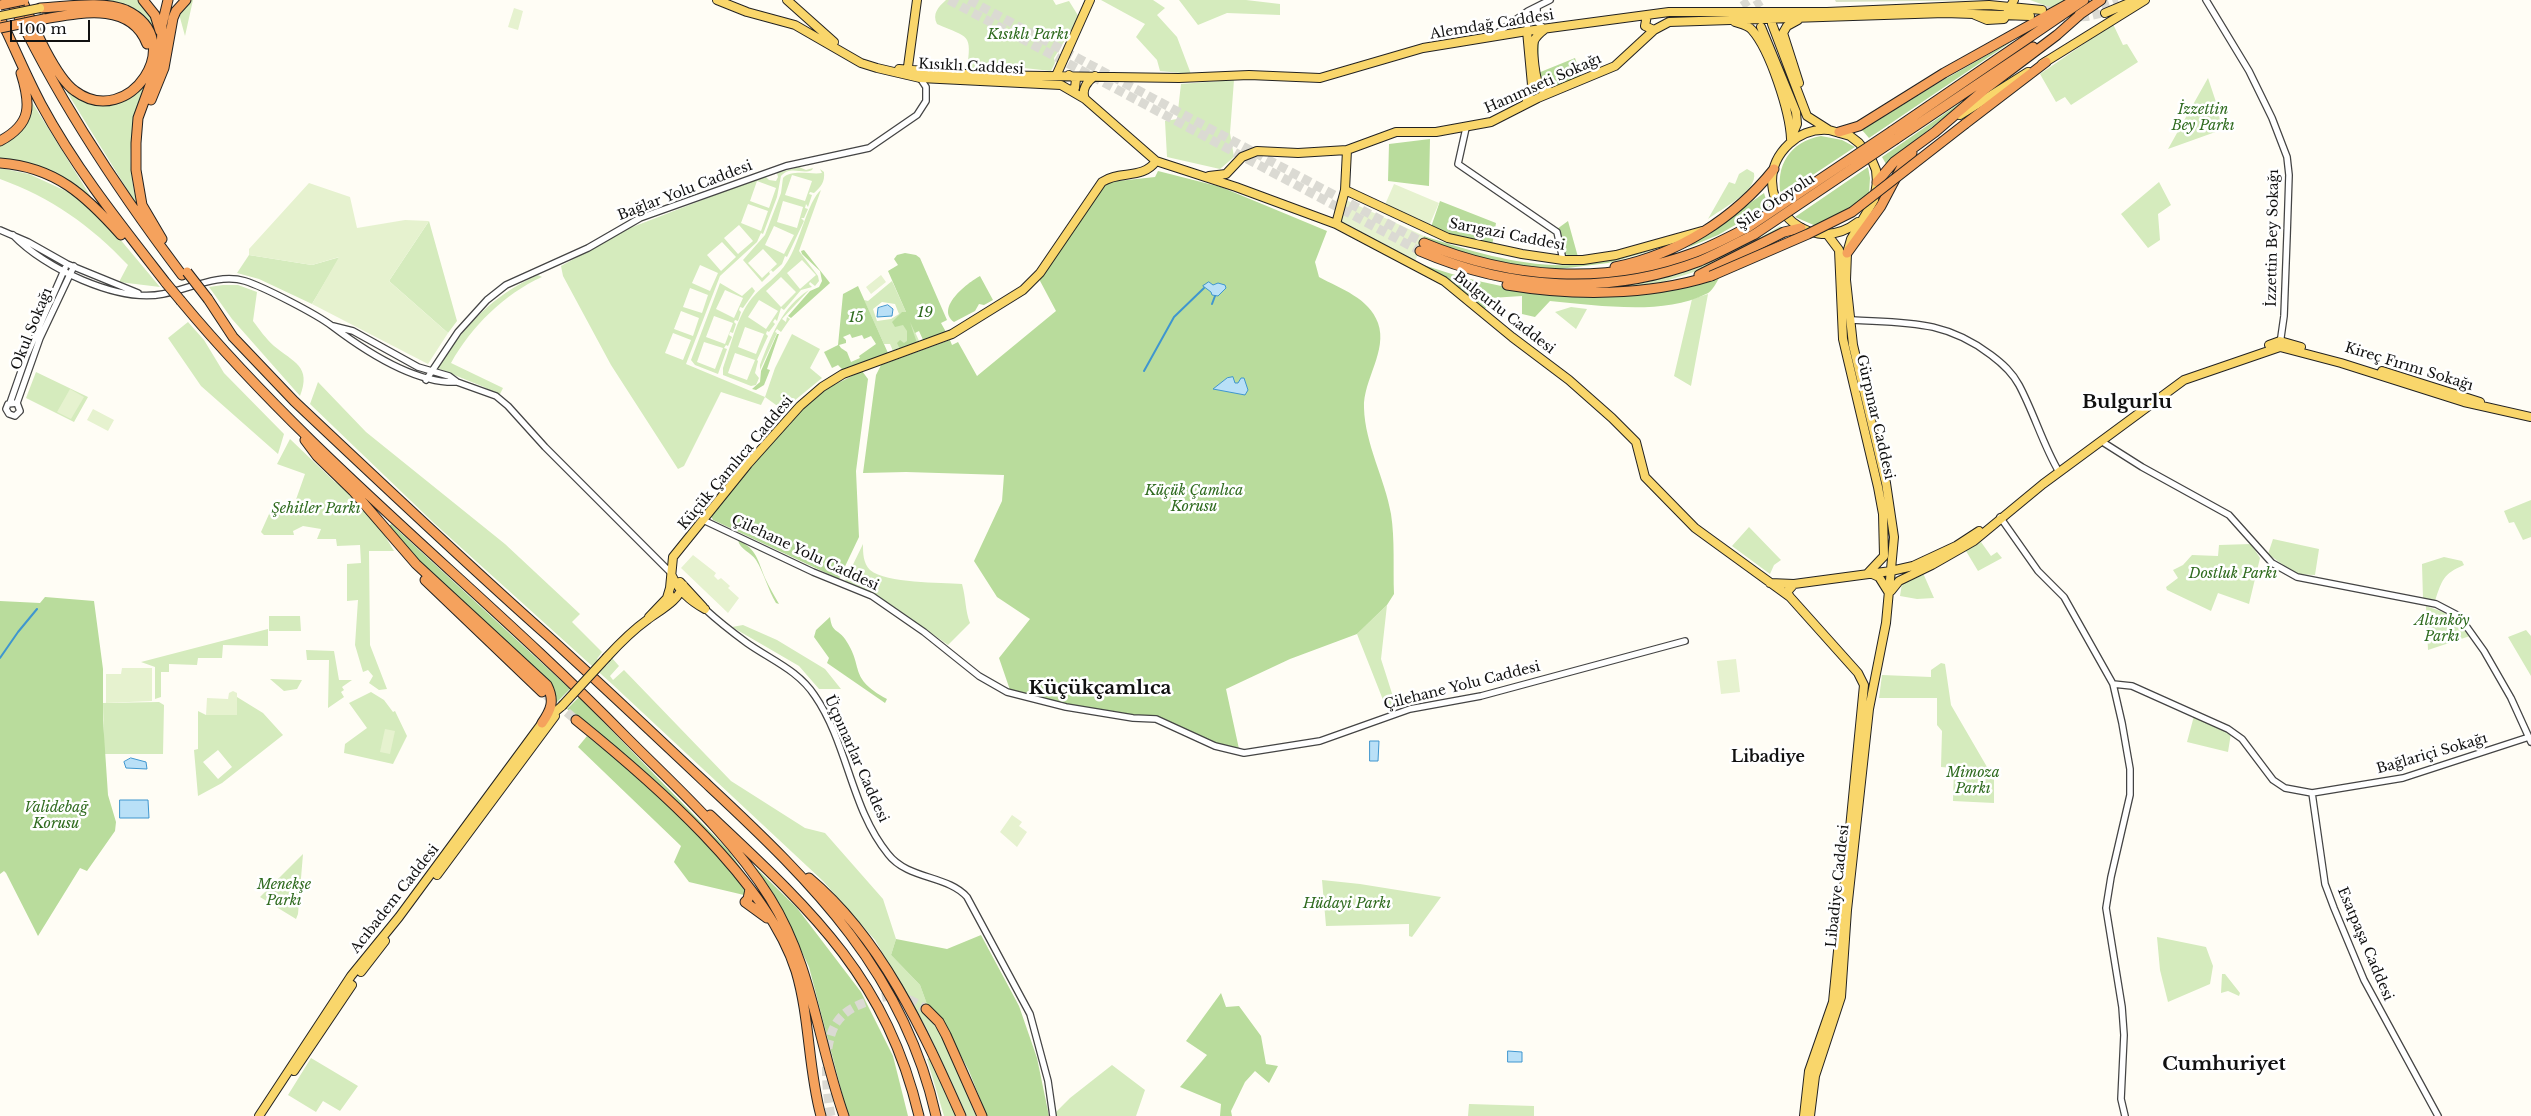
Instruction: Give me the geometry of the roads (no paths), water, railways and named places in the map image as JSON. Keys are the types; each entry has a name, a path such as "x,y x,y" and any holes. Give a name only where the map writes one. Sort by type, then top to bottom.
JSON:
{"highway":[{"path":"11,0 52,82 112,180 234,337 294,401 598,680 775,849 824,891 851,920 874,951 915,1018 960,1116"},
{"path":"0,5 23,0 34,28 63,78 76,92 96,100 117,98 134,90 152,65 154,52 151,39 142,22 127,10 114,6 87,5 40,8"},
{"path":"143,0 155,15 161,41"},
{"path":"168,0 162,25 160,60 138,118 136,143 137,176 142,205 184,274"},
{"path":"136,143 143,118 164,68 173,18 176,10 186,0"},
{"path":"1839,132 1859,126 1944,73 2075,0"},
{"name":"Şile Otoyolu","path":"2084,0 1894,135 1755,234 1701,260 1643,278 1584,285 1535,282 1484,274 1447,262 1422,247 1486,265 1536,274 1580,275 1640,268 1697,252 1750,226 1894,135 2101,0"},
{"path":"1877,182 1894,162 1935,132 1984,90 2057,35 2083,12"},
{"path":"0,28 44,19 95,13 113,14 128,19 139,29 148,47 148,61 144,78"},
{"path":"0,17 42,105 109,211 166,283 246,376 341,469 572,681 737,852 782,920 802,964 831,1078 844,1116"},
{"path":"0,142 19,128 27,112 27,94 13,46"},
{"path":"1484,274 1506,285 1531,289 1638,290 1663,289 1711,276 1808,234 1852,212 2046,62"},
{"path":"1847,253 1881,206 1901,168 1916,146"},
{"path":"0,163 36,170 73,188 90,202 166,283"},
{"path":"1536,274 1623,265 1680,246 1706,230 1756,190 1774,169"},
{"path":"1638,290 1694,277 1784,232 1801,228"},
{"path":"283,412 317,456 353,491 425,580 542,692"},
{"path":"394,540 416,564 547,686 552,699 551,710 542,723"},
{"path":"576,720 658,790 750,889 773,923 790,956 800,989 821,1116"},
{"path":"628,739 770,871 837,942 872,993 886,1021 908,1074 919,1116"},
{"path":"775,849 846,927 886,985 914,1044 927,1080 936,1116"},
{"path":"926,1009 939,1022 949,1040 982,1116"}],"main road":[{"path":"0,17 83,0"},
{"name":"Kısıklı Caddesi","path":"717,0 747,12 795,26 861,63 907,73 920,78 1061,85 1085,99"},
{"path":"787,0 798,8 819,31 859,57 907,73 917,0"},
{"path":"1061,85 1056,76 1090,0"},
{"path":"2010,5 2042,10 2031,7 2024,0"},
{"path":"2104,13 2136,0"},
{"path":"1935,132 1996,90 2046,62 2145,0"},
{"name":"Alemdağ Caddesi","path":"1069,75 1179,78 1249,74 1320,78 1423,48 1647,14 1827,12 2004,3 2010,5"},
{"path":"1647,14 1645,26 1654,30 1669,22 1970,13 1987,20 2001,20 2010,5"},
{"path":"2010,5 2030,16"},
{"path":"795,26 800,19 798,8"},
{"path":"1806,18 1792,21 1784,33 1806,104 1825,128"},
{"path":"1728,20 1746,26 1757,37 1785,103 1791,139"},
{"path":"1772,24 1803,109 1808,116 1825,128 1850,136 1866,150 1876,170 1877,182"},
{"path":"1761,27 1796,112 1797,124 1774,169 1773,189 1775,199 1786,217 1801,228 1827,234 1844,230 1860,221"},
{"path":"1545,29 1538,35 1534,44 1536,77 1541,90 1550,92"},
{"name":"Hanımseti Sokağı","path":"1232,171 1242,157 1257,151 1298,153 1348,150 1396,132 1436,132 1491,122 1550,92 1620,63 1654,30"},
{"path":"1526,104 1532,85 1527,31"},
{"path":"1064,58 1064,65 1069,75 1076,79 1077,83 1075,88 1070,90"},
{"name":"Kısıklı Caddesi","path":"907,73 1069,75"},
{"path":"1085,99 1084,90 1089,80 1094,76"},
{"name":"Bulgurlu Caddesi","path":"1085,99 1156,161 1202,175 1336,224 1448,284 1512,338 1569,380 1636,442 1643,473 1656,489 1695,528 1770,583"},
{"path":"1786,146 1808,132 1825,128"},
{"path":"1336,224 1345,190 1348,150"},
{"name":"Küçük Çamlıca Caddesi","path":"669,600 670,572 673,557 776,432 811,396 851,370 952,334 1023,290 1040,273 1102,182 1108,178 1148,171 1156,161"},
{"path":"1202,175 1216,176 1232,171 1231,176 1236,187"},
{"name":"Gürpınar Caddesi","path":"1874,673 1890,594 1894,554 1892,514 1850,325 1846,280 1847,253 1850,239 1874,200 1877,182"},
{"name":"Sarıgazi Caddesi","path":"1345,190 1448,238 1563,260 1583,260 1616,254 1706,230"},
{"name":"Gürpınar Caddesi","path":"1827,234 1839,250 1844,339 1884,514 1884,556 1868,573"},
{"path":"1770,583 1794,584 1891,571 1913,566 1956,546 2000,517 2184,380 2280,344"},
{"name":"Kireç Fırını Sokağı","path":"2280,344 2472,399 2531,413"},
{"name":"Kireç Fırını Sokağı","path":"2280,344 2464,402 2531,417"},
{"path":"1868,573 1879,577 1890,594 1899,581 1960,550 1974,541 2000,517"},
{"path":"1894,554 1899,563 1913,566"},
{"path":"670,572 691,602"},
{"path":"1770,583 1790,597"},
{"path":"1794,584 1787,592 1790,597 1858,673 1868,676 1874,673"},
{"name":"Acıbadem Caddesi","path":"265,1116 355,980 459,847 562,706 607,657 669,600 680,587"},
{"name":"Üçpınarlar Caddesi","path":"680,587 705,610"},
{"path":"669,600 681,599 705,610"},
{"name":"Libadiye Caddesi","path":"1804,1116 1809,1071 1833,1002 1864,685 1858,673"},
{"name":"Libadiye Caddesi","path":"1810,1116 1815,1076 1841,997 1847,910 1874,673"},
{"name":"Acıbadem Caddesi","path":"260,1116 351,976 410,904 542,723 562,706"}],"street":[{"path":"1493,36 1537,6 1550,0"},
{"name":"İzzettin Bey Sokağı","path":"2206,0 2249,71 2272,118 2287,157 2289,175 2288,236 2284,316 2280,344"},
{"path":"1537,6 1536,22 1545,29"},
{"path":"1527,31 1528,18 1537,6"},
{"name":"Bağlar Yolu Caddesi","path":"426,380 462,327 487,300 506,285 588,248 628,223 648,215 786,166 869,148 917,115 924,107 926,86 920,78"},
{"path":"1466,128 1458,164 1557,232 1563,260"},
{"path":"0,230 67,264 145,296"},
{"path":"13,235 23,246 70,274 122,294 145,296 164,294 222,279 244,281 331,325 353,331 431,372 449,376 457,382"},
{"path":"10,403 17,403 20,411 13,416 6,411 26,357 67,264"},
{"name":"Okul Sokağı","path":"17,403 40,338 74,266"},
{"path":"1850,325 1853,320 1912,323 1956,333 2006,366 2019,385 2059,472"},
{"path":"331,325 348,340 426,380 457,382 496,396 508,406 545,447 670,572"},
{"path":"2101,441 2142,467 2229,515 2272,563 2297,577 2436,604 2459,616 2498,674 2530,739"},
{"path":"2000,517 2038,571 2064,597 2113,684 2122,723 2130,769 2130,795 2111,877 2106,908 2122,1007 2124,1035 2121,1099 2125,1116"},
{"name":"Çilehane Yolu Caddesi","path":"703,520 813,572 872,596 946,649 979,676 1007,692 1066,707 1133,718 1156,719 1215,746 1244,753 1320,741 1410,709 1480,696 1684,641"},
{"name":"Küçük Çamlıca Caddesi","path":"662,564 673,557"},
{"name":"Üçpınarlar Caddesi","path":"705,610 747,643 784,665 800,678 815,695 828,718 859,800 879,842 889,856 903,868 955,888 967,897 1030,1014 1048,1081 1053,1116"},
{"path":"2113,684 2132,686 2228,729 2242,739 2273,780 2284,788 2312,793"},
{"name":"Bağlariçi Sokağı","path":"2312,793 2404,778 2530,739"},
{"name":"Esatpaşa Caddesi","path":"2312,793 2326,884 2334,908 2364,980 2438,1116"}],"water":[{"path":"1209,282 1213,285 1218,283 1225,285 1226,288 1218,296 1212,295 1203,286"},
{"path":"888,305 893,309 892,316 877,317 878,308"},
{"path":"1233,377 1235,383 1244,378 1248,390 1245,395 1213,389 1227,378"},
{"path":"1370,741 1379,741 1378,761 1370,761"},
{"path":"131,758 146,762 147,769 126,768 124,762"},
{"path":"120,800 148,800 149,818 120,818"},
{"path":"1508,1051 1522,1052 1522,1062 1508,1062"}],"waterway":[{"path":"1144,371 1174,317 1204,288"},
{"path":"1212,304 1215,296"},
{"path":"0,658 37,609"}],"tunnel":[{"path":"949,0 1420,251"},
{"path":"969,0 1424,243"},
{"path":"1743,0 1753,15"},
{"path":"1756,0 1766,16"},
{"path":"2042,10 2088,10 2118,0"},
{"path":"2057,18 2087,17 2105,13"},
{"path":"546,695 576,720"},
{"path":"831,1116 826,1068 827,1055 832,1031 840,1018 857,1006 872,1000 894,996 912,1001 926,1009"}],"district":[{"name":"Bulgurlu","path":"2127,403"},
{"name":"Küçükçamlıca","path":"1100,689"},
{"name":"Libadiye","path":"1768,757"},
{"name":"Cumhuriyet","path":"2224,1065"}],"park label":[{"name":"Kısıklı Parkı","path":"1028,35"},
{"name":"İzzettin Bey Parkı","path":"2203,118"},
{"name":"19","path":"925,313"},
{"name":"15","path":"856,318"},
{"name":"Küçük Çamlıca Korusu","path":"1194,500"},
{"name":"Şehitler Parkı","path":"316,509"},
{"name":"Dostluk Parkı","path":"2233,574"},
{"name":"Altınköy Parkı","path":"2442,630"},
{"name":"Mimoza Parkı","path":"1973,782"},
{"name":"Validebağ Korusu","path":"56,816"},
{"name":"Menekşe Parkı","path":"284,894"},
{"name":"Hüdayi Parkı","path":"1347,904"}]}
